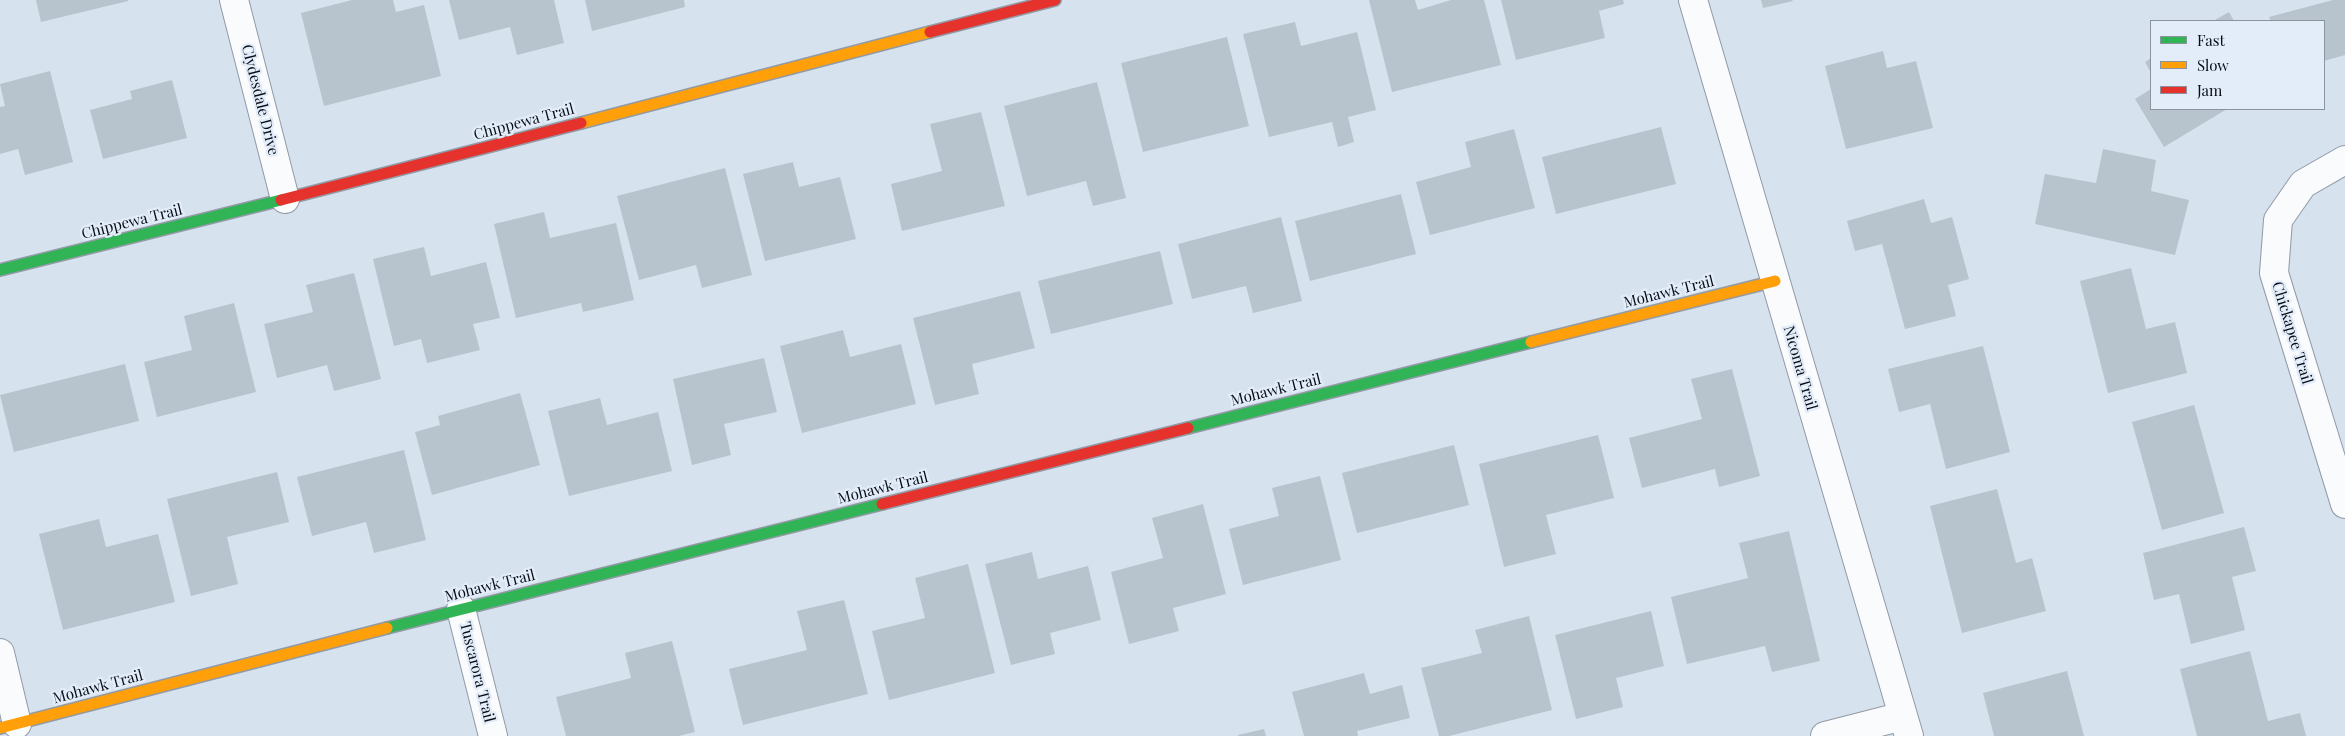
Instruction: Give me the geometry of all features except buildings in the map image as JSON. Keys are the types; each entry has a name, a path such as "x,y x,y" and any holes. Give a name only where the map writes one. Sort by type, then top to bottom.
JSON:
{"street":[{"name":"Clydesdale Drive","path":"234,0 285,199"},
{"name":"Chippewa Trail","path":"0,270 285,199 1055,0"},
{"name":"Nicoma Trail","path":"1693,0 1906,726"},
{"name":"Chickapee Trail","path":"2345,160 2303,184 2278,220 2274,273 2345,504"},
{"name":"Mohawk Trail","path":"8,726 461,609 1775,281"},
{"name":"Tuscarora Trail","path":"461,609 493,736"},
{"path":"0,653 8,726"},
{"path":"1825,736 1906,726"}],"traffic: fast":[{"path":"0,270 281,200"},
{"path":"1188,428 1531,342"},
{"path":"387,628 882,504"}],"traffic: slow":[{"path":"581,123 930,32"},
{"path":"1531,342 1775,281"},
{"path":"0,728 387,628"}],"traffic: jam":[{"path":"930,32 1055,0"},
{"path":"281,200 581,123"},
{"path":"882,504 1188,428"}]}
